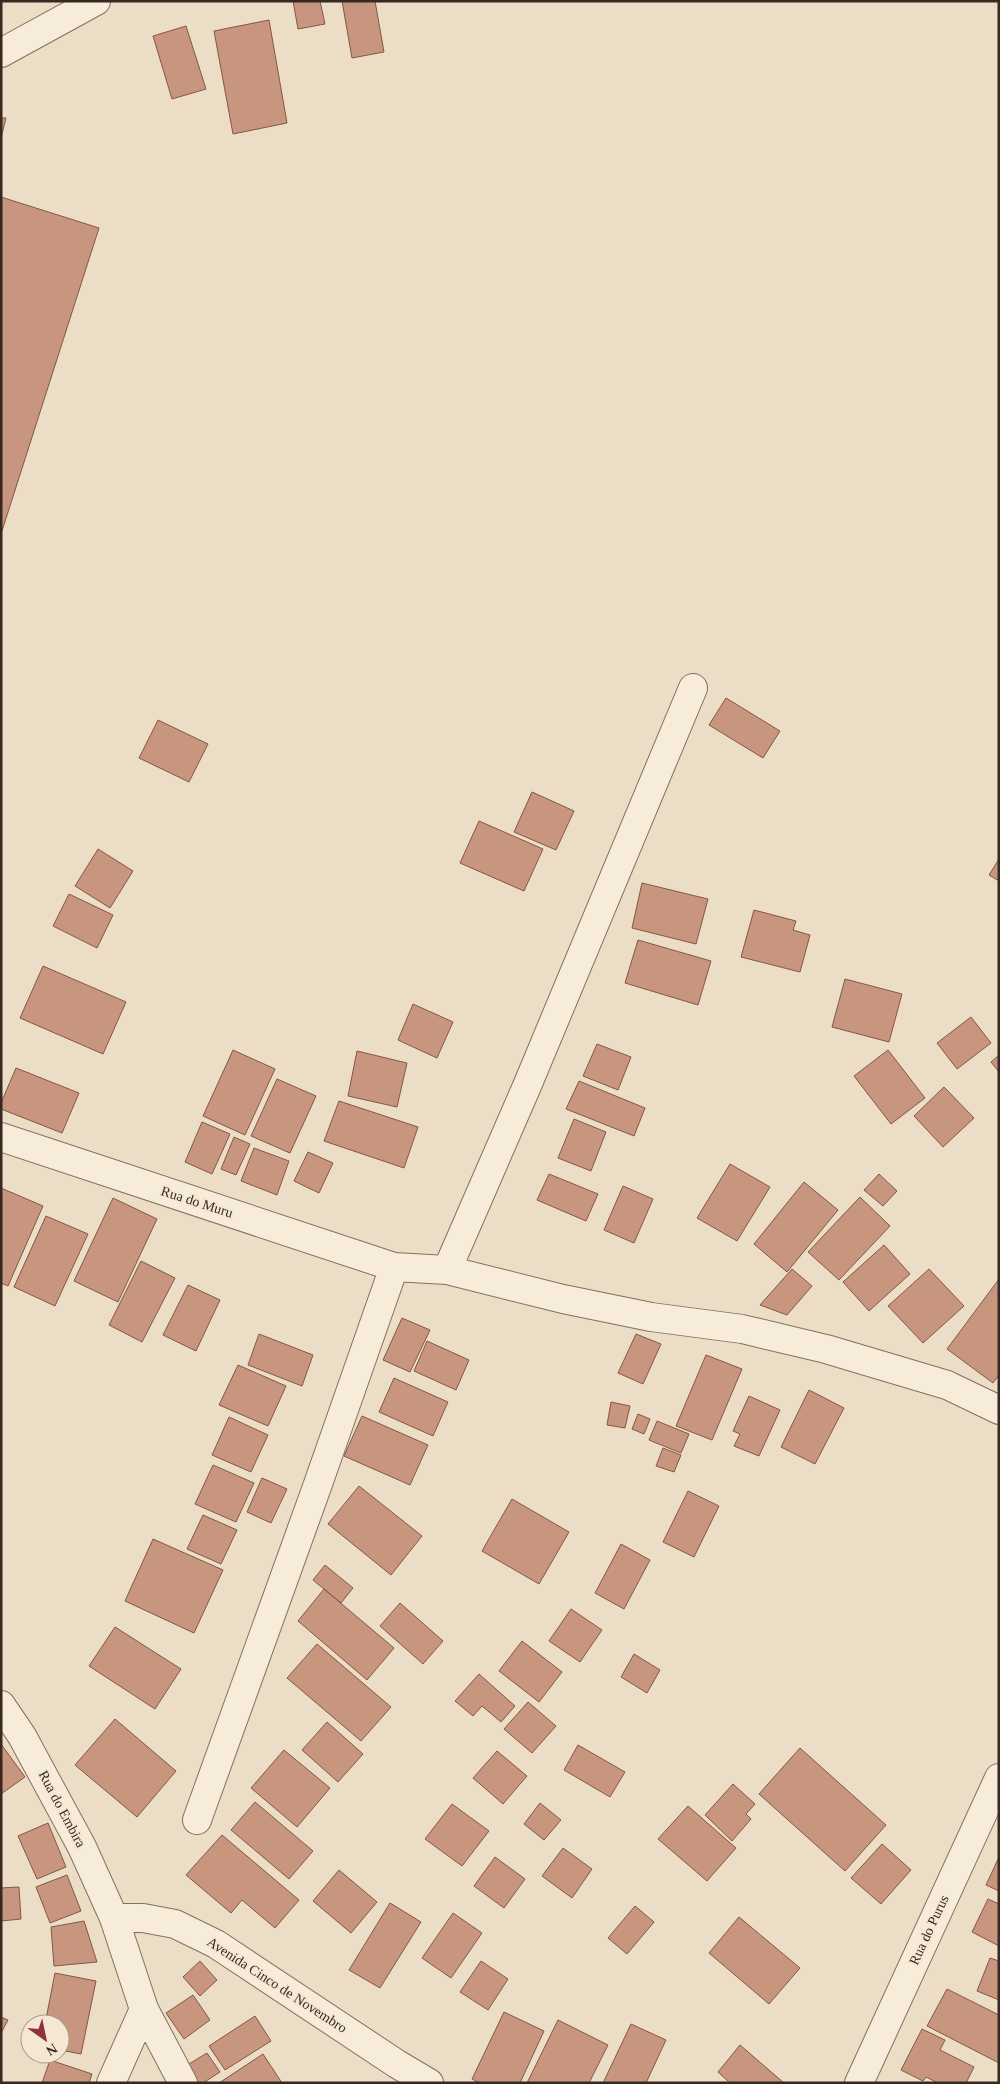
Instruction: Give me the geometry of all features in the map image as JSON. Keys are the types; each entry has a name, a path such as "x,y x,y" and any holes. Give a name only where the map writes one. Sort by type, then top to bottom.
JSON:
{"street":[{"path":"1,53 96,1"},
{"path":"447,1270 527,1086 693,688"},
{"name":"Rua do Muru","path":"1,1138 394,1267 447,1270 563,1299 651,1317 742,1329 826,1349 947,1385 999,1410"},
{"path":"197,1820 394,1267"},
{"name":"Rua do Embira","path":"1,1705 22,1736 82,1847 114,1918 144,2009 183,2083"},
{"name":"Rua do Purus","path":"859,2083 999,1778"},
{"name":"Avenida Cinco de Novembro","path":"114,1918 142,1918 175,1924 216,1944 397,2064 429,2083"},
{"path":"111,2083 144,2009"}],"building":[{"path":"293,1 320,1 325,24 298,29"},
{"path":"342,1 375,1 384,52 352,58"},
{"path":"269,20 287,123 233,134 214,31"},
{"path":"186,26 206,89 172,99 153,36"},
{"path":"1,118 6,118 1,138"},
{"path":"1,197 99,228 1,534"},
{"path":"726,698 780,731 763,758 709,725"},
{"path":"158,720 208,744 189,782 139,758"},
{"path":"532,792 574,811 556,850 514,832"},
{"path":"479,821 543,849 524,891 460,863"},
{"path":"98,849 133,871 110,908 75,886"},
{"path":"999,859 999,881 989,875"},
{"path":"642,883 708,899 696,944 632,928"},
{"path":"69,894 113,915 97,948 53,926"},
{"path":"754,910 796,921 793,930 810,935 800,972 741,957"},
{"path":"638,940 711,961 698,1005 625,983"},
{"path":"43,966 126,1002 103,1054 20,1018"},
{"path":"845,979 902,994 889,1042 832,1027"},
{"path":"413,1004 453,1022 437,1058 398,1040"},
{"path":"971,1017 991,1043 957,1069 937,1043"},
{"path":"597,1044 631,1057 618,1090 583,1076"},
{"path":"233,1050 275,1069 245,1135 203,1116"},
{"path":"888,1050 925,1098 891,1124 854,1076"},
{"path":"357,1051 407,1063 397,1107 348,1096"},
{"path":"999,1055 999,1072 991,1062"},
{"path":"16,1068 79,1093 62,1133 1,1109 1,1103"},
{"path":"277,1079 316,1096 290,1153 251,1136"},
{"path":"579,1081 645,1108 634,1136 566,1109"},
{"path":"944,1087 974,1118 943,1147 914,1116"},
{"path":"339,1101 418,1127 404,1168 324,1141"},
{"path":"574,1119 606,1132 591,1171 558,1158"},
{"path":"202,1122 230,1134 212,1174 185,1162"},
{"path":"234,1137 250,1144 236,1175 221,1169"},
{"path":"254,1148 289,1161 277,1195 241,1181"},
{"path":"308,1152 333,1163 319,1193 294,1181"},
{"path":"730,1164 770,1187 737,1241 697,1218"},
{"path":"549,1174 598,1194 586,1221 537,1200"},
{"path":"879,1174 897,1191 883,1206 864,1190"},
{"path":"804,1182 838,1210 787,1272 754,1244"},
{"path":"623,1186 653,1199 634,1243 604,1230"},
{"path":"1,1188 43,1206 8,1286 1,1283"},
{"path":"860,1197 890,1226 839,1280 808,1252"},
{"path":"113,1198 157,1219 118,1302 74,1281"},
{"path":"46,1216 88,1234 55,1306 14,1287"},
{"path":"884,1245 910,1274 869,1311 843,1282"},
{"path":"141,1261 175,1278 142,1342 109,1325"},
{"path":"792,1269 812,1286 787,1315 760,1305"},
{"path":"929,1269 964,1306 923,1343 888,1306"},
{"path":"999,1279 999,1375 993,1383 947,1349"},
{"path":"188,1285 220,1300 196,1351 163,1335"},
{"path":"402,1318 430,1330 410,1372 383,1360"},
{"path":"259,1334 313,1355 302,1386 248,1365"},
{"path":"636,1334 661,1344 643,1384 618,1373"},
{"path":"427,1341 469,1360 456,1390 414,1371"},
{"path":"706,1355 742,1369 712,1440 676,1426"},
{"path":"238,1365 286,1386 268,1426 219,1405"},
{"path":"394,1378 448,1402 433,1436 379,1412"},
{"path":"809,1390 844,1408 815,1464 781,1447"},
{"path":"749,1396 780,1410 759,1456 734,1446 740,1434 733,1431"},
{"path":"611,1402 630,1406 625,1428 607,1425"},
{"path":"638,1414 650,1419 644,1434 632,1429"},
{"path":"362,1416 428,1445 410,1485 344,1456"},
{"path":"229,1417 268,1435 251,1472 212,1455"},
{"path":"657,1421 689,1434 681,1453 649,1440"},
{"path":"663,1448 681,1455 674,1472 656,1466"},
{"path":"213,1465 254,1483 236,1522 195,1504"},
{"path":"262,1478 287,1489 271,1523 247,1512"},
{"path":"359,1486 422,1536 391,1575 328,1524"},
{"path":"688,1491 719,1506 694,1557 663,1542"},
{"path":"512,1499 569,1532 539,1584 482,1551"},
{"path":"203,1515 237,1530 221,1564 187,1549"},
{"path":"153,1539 223,1570 194,1633 125,1601"},
{"path":"621,1544 650,1560 624,1609 595,1593"},
{"path":"325,1565 353,1588 341,1603 313,1580"},
{"path":"324,1589 394,1648 367,1680 298,1621"},
{"path":"400,1603 443,1641 423,1664 380,1626"},
{"path":"571,1609 602,1630 580,1662 549,1641"},
{"path":"115,1627 181,1669 155,1709 89,1666"},
{"path":"522,1641 562,1672 539,1702 499,1671"},
{"path":"317,1644 391,1707 361,1741 287,1678"},
{"path":"634,1654 660,1670 647,1693 621,1677"},
{"path":"479,1674 515,1706 501,1722 482,1706 473,1716 455,1701"},
{"path":"528,1702 556,1726 532,1753 504,1729"},
{"path":"115,1719 176,1771 137,1817 75,1765"},
{"path":"327,1722 363,1754 338,1782 302,1750"},
{"path":"1,1744 25,1777 1,1794"},
{"path":"578,1745 625,1772 610,1797 564,1770"},
{"path":"800,1748 886,1825 845,1871 759,1794"},
{"path":"284,1750 330,1788 297,1827 251,1788"},
{"path":"497,1751 527,1776 503,1804 473,1778"},
{"path":"733,1784 755,1804 746,1814 751,1819 732,1841 705,1815"},
{"path":"255,1802 313,1851 289,1879 231,1830"},
{"path":"540,1803 561,1820 544,1840 524,1824"},
{"path":"452,1804 489,1831 462,1866 425,1839"},
{"path":"688,1806 736,1848 707,1881 658,1839"},
{"path":"48,1823 66,1867 37,1879 18,1836"},
{"path":"222,1835 299,1900 275,1928 242,1900 231,1913 186,1875"},
{"path":"882,1844 911,1870 881,1904 851,1878"},
{"path":"563,1848 592,1869 572,1898 542,1876"},
{"path":"495,1857 525,1879 504,1908 474,1886"},
{"path":"999,1857 999,1891 986,1885"},
{"path":"339,1870 377,1902 351,1933 313,1901"},
{"path":"67,1875 81,1911 50,1923 36,1887"},
{"path":"19,1887 21,1919 1,1921 1,1888"},
{"path":"988,1899 999,1904 999,1946 972,1932"},
{"path":"390,1903 421,1922 380,1988 349,1970"},
{"path":"635,1906 654,1922 627,1954 608,1938"},
{"path":"453,1913 482,1933 451,1978 422,1958"},
{"path":"739,1917 800,1968 769,2004 709,1953"},
{"path":"84,1921 97,1962 54,1966 51,1927"},
{"path":"990,1958 999,1961 999,2000 977,1991"},
{"path":"200,1961 217,1980 200,1996 183,1977"},
{"path":"481,1961 508,1979 488,2010 460,1992"},
{"path":"55,1973 96,1981 81,2054 70,2052 70,2014 47,2014"},
{"path":"947,1989 999,2015 999,2063 927,2026"},
{"path":"193,1995 210,2020 184,2039 166,2013"},
{"path":"504,2012 544,2031 520,2083 480,2083 472,2079"},
{"path":"255,2016 271,2041 225,2070 209,2046"},
{"path":"1,2017 8,2020 1,2033"},
{"path":"558,2020 608,2045 589,2083 527,2083"},
{"path":"631,2024 666,2040 646,2083 603,2083"},
{"path":"922,2029 945,2040 940,2050 974,2067 966,2083 938,2083 926,2077 923,2081 901,2070"},
{"path":"740,2045 784,2083 730,2083 718,2072"},
{"path":"207,2053 220,2072 203,2083 195,2083 184,2067"},
{"path":"263,2054 282,2083 219,2083"},
{"path":"49,2064 62,2064 92,2074 89,2083 42,2083"}]}
